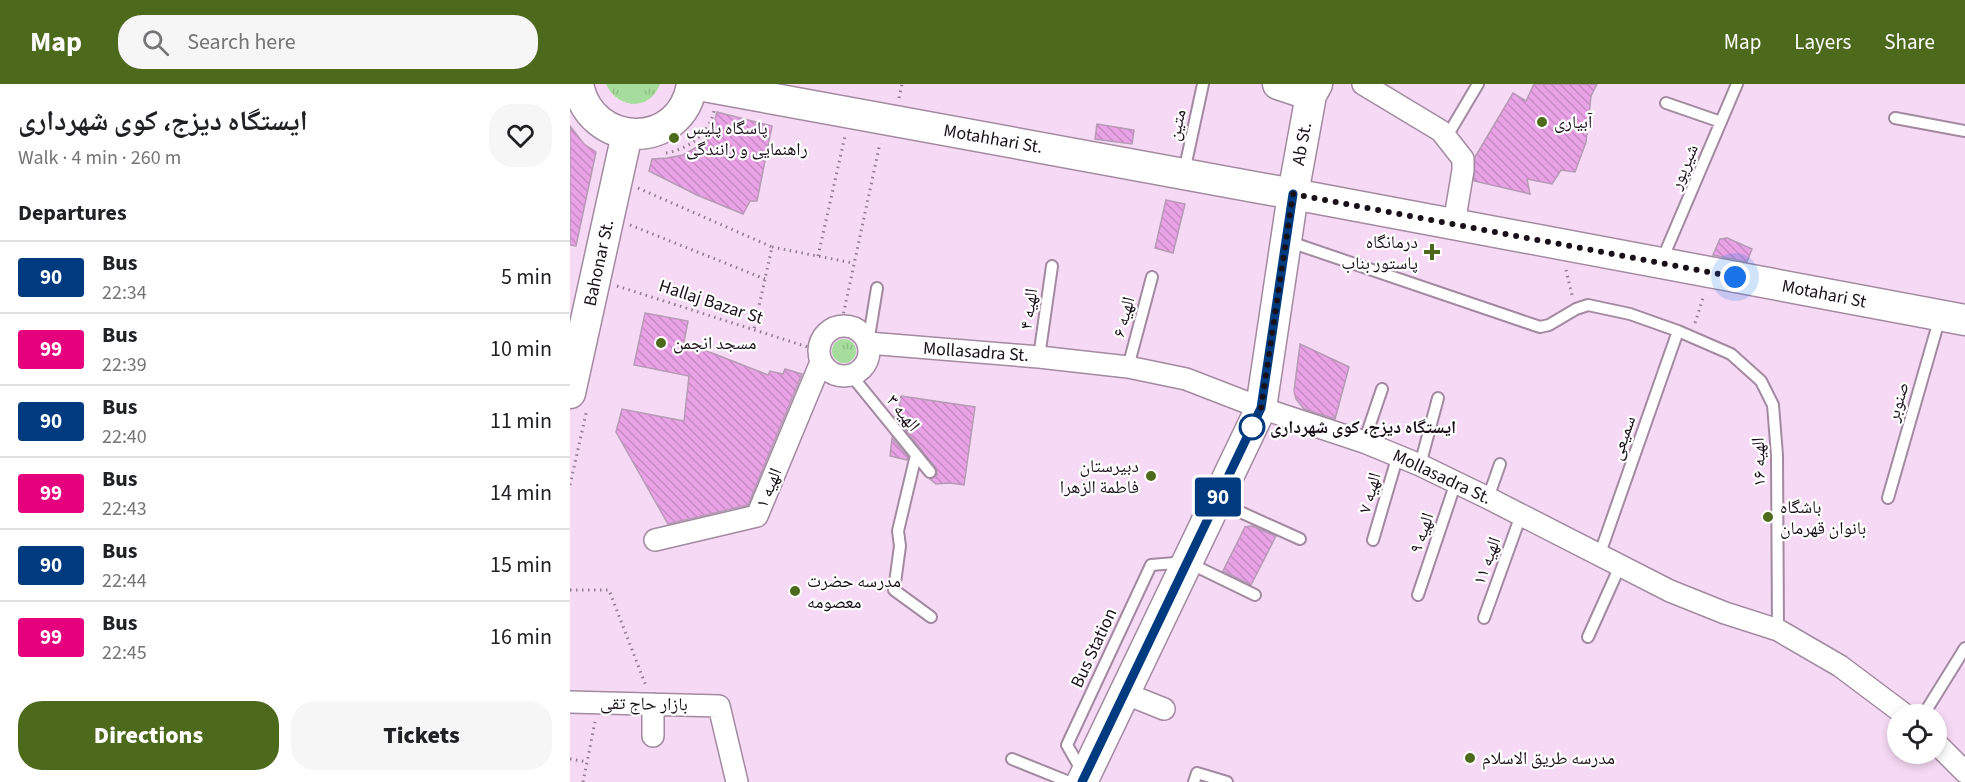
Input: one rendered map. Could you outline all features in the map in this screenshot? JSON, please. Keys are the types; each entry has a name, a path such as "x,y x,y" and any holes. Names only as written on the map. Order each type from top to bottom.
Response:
{"main road":[{"path":"578,84 582,100 595,118 606,127 627,134 647,133 659,129 670,122 683,108 689,96 706,89"},
{"path":"1278,84 1314,89"},
{"name":"Motahhari St.","path":"706,89 1293,194"},
{"name":"Ab St.","path":"1078,780 1124,693 1261,408 1296,245 1293,194 1314,89"},
{"name":"Bahonar St.","path":"579,398 595,279 627,134"},
{"name":"Motahari St","path":"1293,194 1958,316"}],"street":[{"path":"1363,84 1441,130 1463,159 1454,224"},
{"path":"850,326 858,329 868,343 868,359 864,366 851,375 837,375 831,372 820,356 823,336 834,327 850,326"},
{"name":"Mollasadra St.","path":"868,343 1128,367 1186,379 1261,408 1398,455 1671,591 1725,613 1778,630 1840,666 1891,704"},
{"name":"الهیه ۱","path":"655,540 757,516 820,356"},
{"path":"1124,693 1164,709"},
{"name":"بازار حاج تقی","path":"570,702 719,706 737,782"},
{"path":"653,704 654,736"},
{"path":"1947,754 1965,771"}],"lane":[{"name":"متین","path":"1183,174 1203,84"},
{"path":"1446,138 1478,84"},
{"name":"شیرپور","path":"1661,263 1737,84"},
{"path":"1666,103 1721,122"},
{"path":"1895,118 1965,131"},
{"path":"1296,245 1540,327 1549,326 1576,309"},
{"name":"الهیه ۴","path":"1039,357 1052,266"},
{"name":"الهیه ۶","path":"1128,367 1152,277"},
{"path":"868,343 877,288"},
{"name":"الهیه ۱۶","path":"1576,309 1588,305 1630,314 1691,336 1731,354 1761,381 1773,405 1777,455 1778,630"},
{"name":"صنوبر","path":"1888,498 1958,316"},
{"name":"سمیعی","path":"1599,556 1678,331"},
{"name":"الهیه ۳","path":"851,375 930,472"},
{"path":"1364,442 1382,389"},
{"path":"1420,465 1438,399"},
{"path":"916,455 898,531 900,546 894,590 931,617"},
{"name":"الهیه ۷","path":"1373,540 1398,455"},
{"path":"1488,498 1500,464"},
{"name":"الهیه ۹","path":"1418,595 1456,482"},
{"path":"1216,501 1300,539"},
{"name":"الهیه ۱۱","path":"1484,618 1521,515"},
{"path":"1187,562 1255,596"},
{"name":"Bus Station","path":"1078,780 1066,745 1151,565 1187,562"},
{"path":"1588,637 1620,566"},
{"path":"1930,704 1965,648"},
{"path":"1012,759 1078,780"},
{"path":"1194,782 1197,773 1227,782"}],"path":[{"path":"898,105 902,84"},
{"path":"664,154 684,148 705,131 712,118 706,89"},
{"path":"818,256 847,129"},
{"path":"841,326 882,135"},
{"path":"634,196 637,187 772,247 854,263"},
{"path":"626,234 628,224 765,279"},
{"path":"1559,244 1576,309"},
{"path":"754,330 772,247"},
{"path":"1691,336 1712,272"},
{"name":"Hallaj Bazar St","path":"595,279 754,330 820,356"},
{"path":"570,485 579,398"},
{"path":"570,590 609,590 653,704"},
{"path":"583,782 599,703"},
{"path":"570,759 587,762"}],"green space":[{"path":"606,84 660,84 649,99 633,104 618,98"},
{"path":"844,339 849,340 855,346 855,356 849,362 844,363 839,362 833,356 832,351 833,346 839,340"}],"building":[{"name":"آبیاری","path":"1534,84 1597,84 1591,96 1586,142 1575,172 1561,170 1552,184 1527,179 1530,194 1474,181 1475,157 1513,93 1526,101"},
{"path":"717,112 772,126 757,201 750,201 743,214 697,195 649,171 652,159 683,155 704,143 712,131"},
{"path":"1097,124 1134,130 1132,144 1095,139"},
{"path":"570,126 584,144 596,152 576,246 570,245"},
{"path":"1166,200 1185,204 1173,253 1155,248"},
{"path":"1727,238 1752,249 1747,262 1713,255 1720,239"},
{"path":"645,313 688,321 684,342 768,375 770,371 783,374 785,369 802,374 748,505 668,524 616,432 622,409 684,421 689,376 634,365"},
{"path":"1300,344 1349,367 1335,419 1304,409 1296,399 1294,391"},
{"path":"901,396 975,407 964,485 936,484 930,479 937,475 936,468 895,417 898,416"},
{"path":"892,438 908,457 907,460 890,456"},
{"path":"1252,526 1276,536 1251,585 1223,571 1245,527"}],"bus line":[{"name":"90","path":"1082,782 1261,408 1293,194"}],"place":[{"name":"آبیاری","path":"1542,122"},
{"name":"پاسگاه پلیس راهنمایی و رانندگی","path":"674,138"},
{"name":"درمانگاه پاستور بناب","path":"1432,252"},
{"name":"مسجد انجمن","path":"661,343"},
{"name":"ایستگاه دیزج، کوی شهرداری","path":"1252,427"},
{"name":"دبیرستان فاطمة الزهرا","path":"1151,476"},
{"name":"باشگاه بانوان قهرمان","path":"1768,517"},
{"name":"مدرسه حضرت معصومه","path":"795,591"},
{"name":"مدرسه طریق الاسلام","path":"1470,758"}],"route":[{"path":"1252,427 1261,408 1293,194 1735,277"}]}
